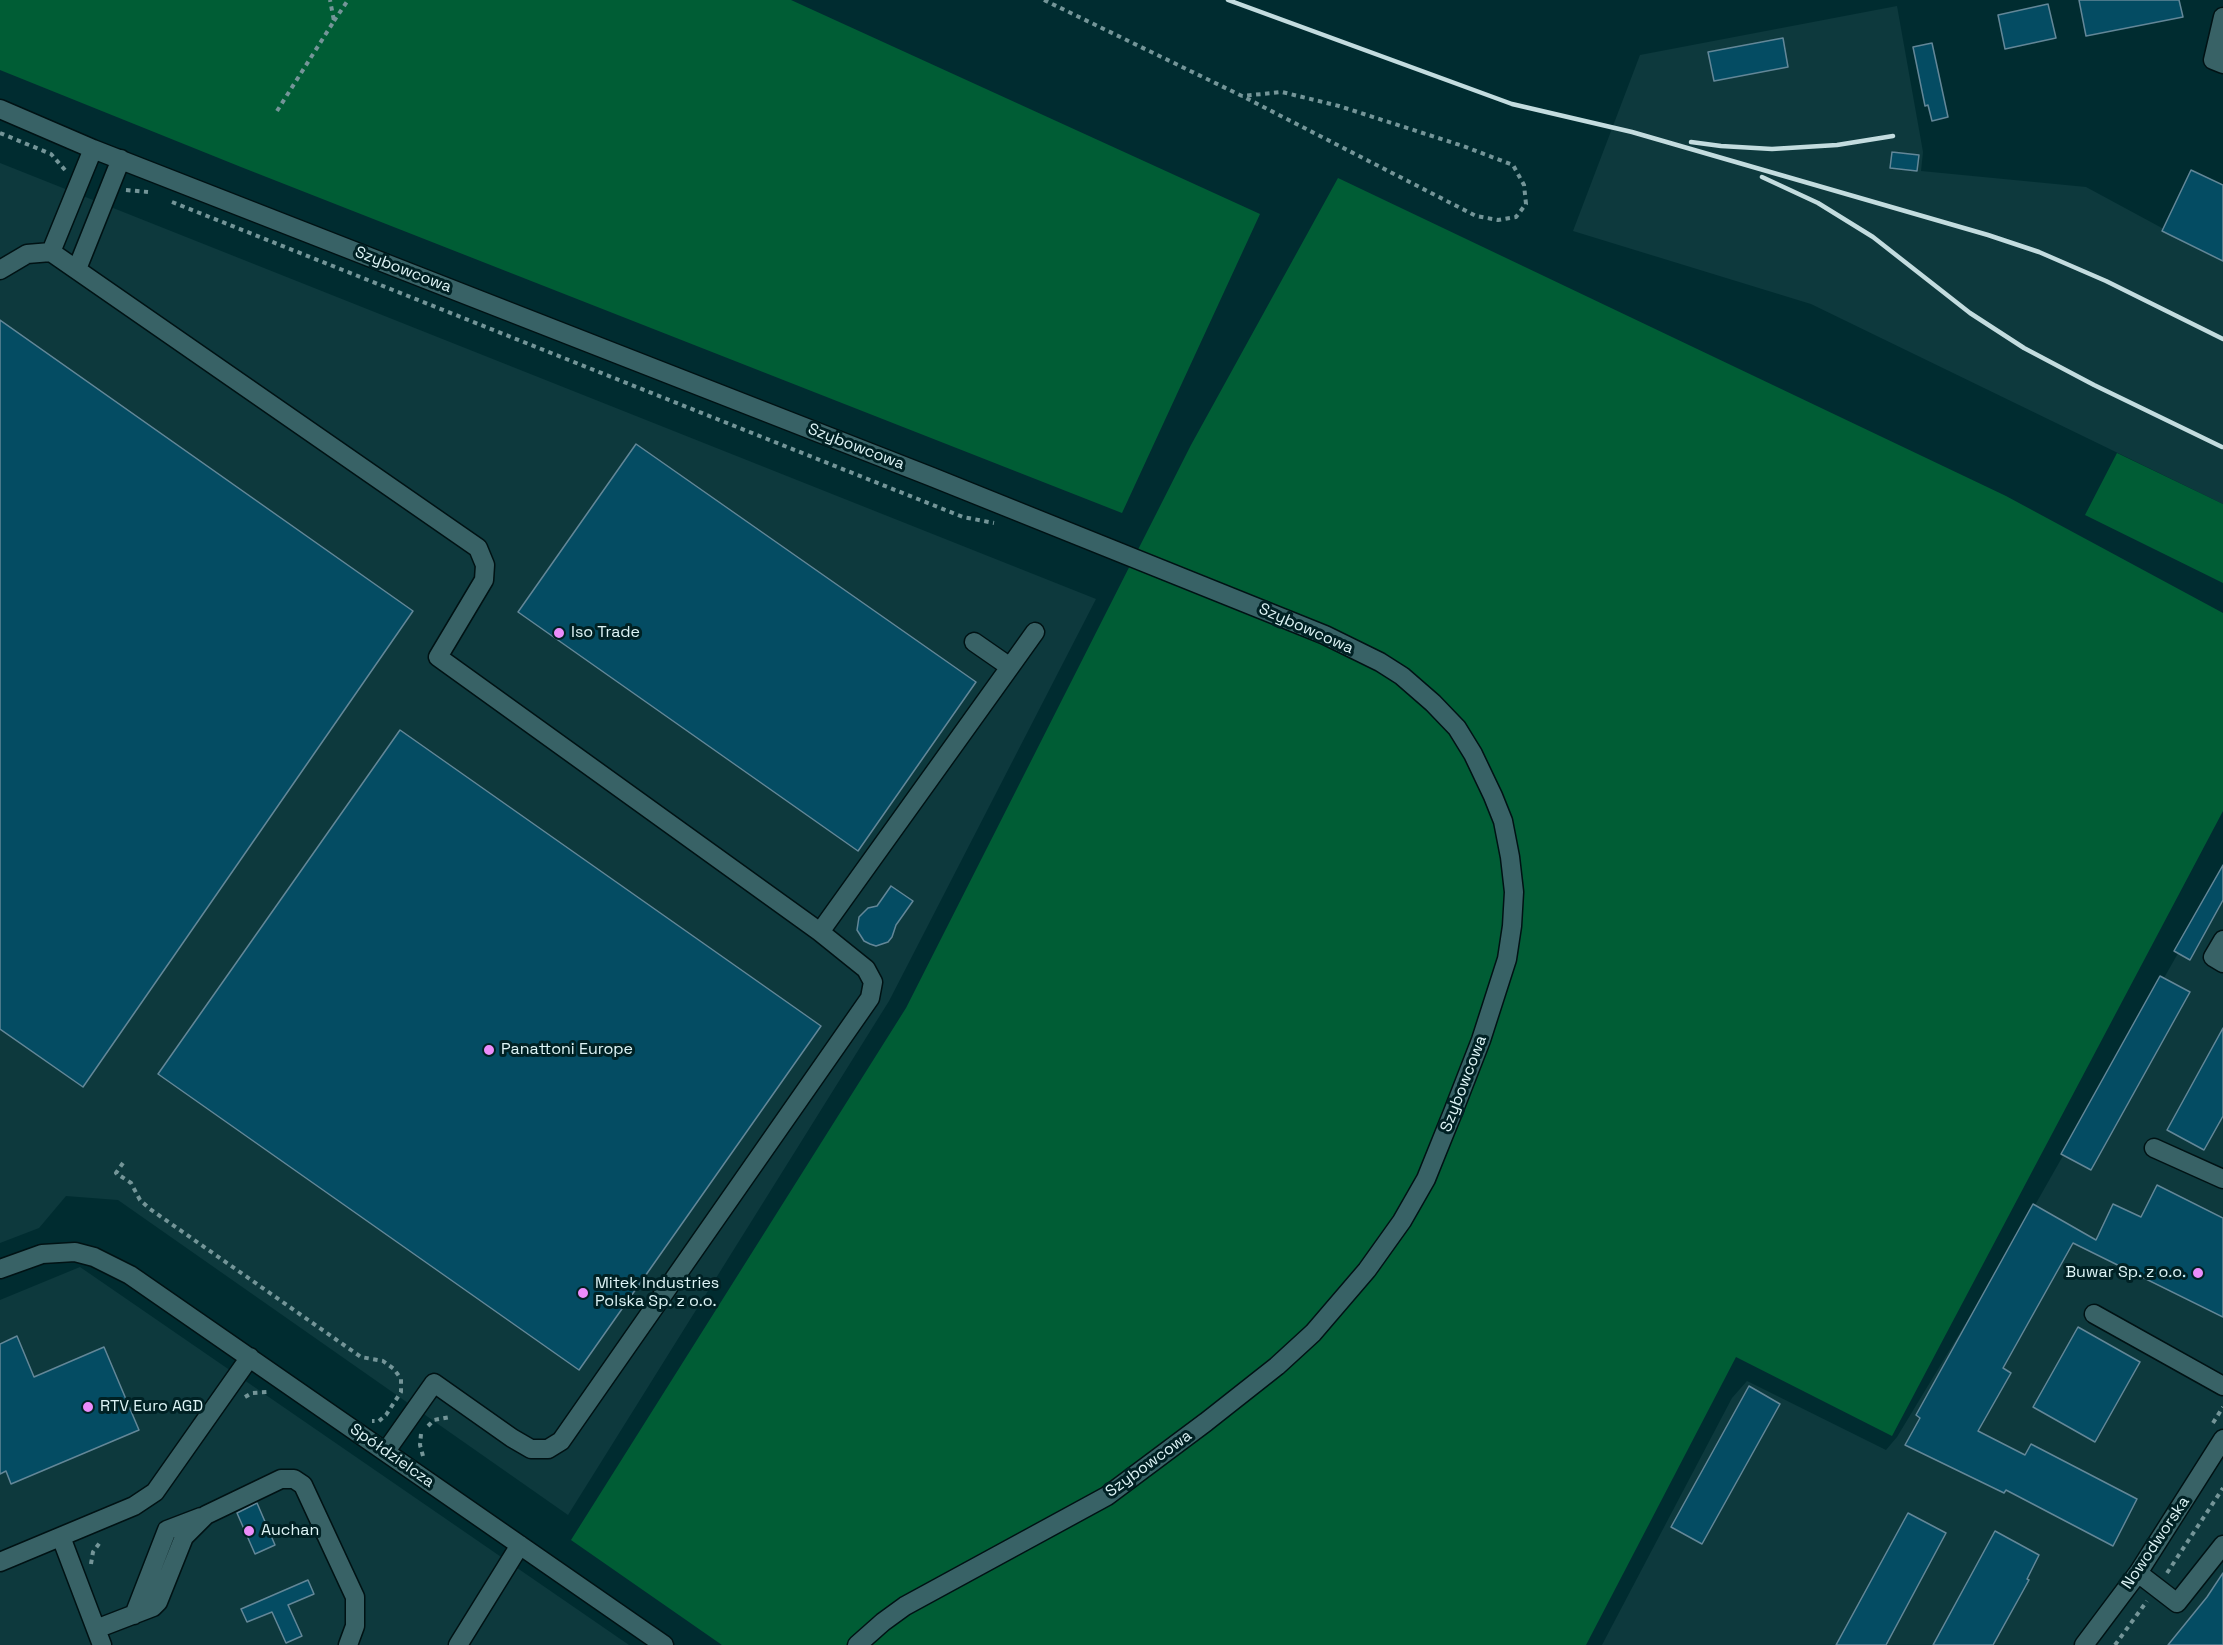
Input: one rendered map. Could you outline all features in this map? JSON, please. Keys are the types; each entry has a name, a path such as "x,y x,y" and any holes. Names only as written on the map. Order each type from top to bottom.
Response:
{"street":[{"path":"2223,17 2213,60 2223,64"},
{"name":"Szybowcowa","path":"0,109 93,149 932,477 1325,635 1380,662 1402,676 1456,728 1473,754 1500,813 1510,857 1514,892 1507,959 1477,1050 1426,1179 1402,1221 1367,1270 1332,1313 1277,1366 1238,1397 1107,1496 905,1606 857,1645"},
{"path":"51,252 93,149"},
{"path":"77,269 121,159"},
{"path":"0,270 27,254 51,252 478,548 485,565 484,580 438,657 820,932 866,969 873,982 870,998 561,1441 548,1449 531,1449 434,1383 386,1451"},
{"path":"820,932 1035,632"},
{"path":"974,642 1010,667"},
{"path":"2223,940 2213,957 2223,963"},
{"path":"2154,1148 2223,1179"},
{"name":"Spółdzielcza","path":"0,1269 34,1256 61,1252 89,1255 118,1268 147,1285 663,1645"},
{"path":"2094,1314 2223,1386"},
{"path":"0,1562 134,1506 155,1492 250,1357"},
{"name":"Nowodworska","path":"2084,1645 2138,1573 2221,1446"},
{"path":"61,1537 99,1637 158,1602 184,1537 206,1515 281,1479 294,1479 303,1485 355,1597 355,1626 348,1645"},
{"path":"458,1645 520,1545"},
{"path":"2138,1573 2177,1603 2223,1545"}],"path":[{"path":"330,0 334,21"},
{"path":"277,111 348,0"},
{"path":"1044,0 1242,96 1476,216 1498,220 1516,218 1526,204 1524,185 1513,165 1463,146 1339,106 1282,92 1242,96"},
{"path":"0,133 51,153 67,173 81,179"},
{"path":"108,190 118,194 128,190 137,190 157,196"},
{"path":"168,200 963,517 1002,524"},
{"path":"123,1163 116,1173 131,1183 140,1200 150,1209 361,1357 382,1361 394,1368 401,1379 399,1397 379,1421 362,1418"},
{"path":"430,1464 423,1455 420,1445 422,1432 434,1420 454,1416"},
{"path":"2115,1645 2223,1488"}],"shaded area":[{"path":"1897,6 1923,152 1921,171 2086,187 2223,261 2223,504 1811,304 1573,231 1640,55"},
{"path":"0,163 1096,599 889,1001 568,1515 118,1200 66,1196 39,1228 0,1243"},
{"path":"2223,874 2223,1645 1602,1645 1732,1398 1747,1381 1886,1450 1897,1437 2001,1265"},
{"path":"80,1267 629,1645 0,1645 0,1300"}],"green space":[{"path":"0,0 791,0 1260,214 1122,513 0,70"},
{"path":"1338,178 2006,496 2223,613 2223,811 1892,1436 1736,1357 1586,1645 722,1645 571,1540 906,1008 1191,445"},
{"path":"2117,453 2223,504 2223,583 2085,515"}],"building":[{"path":"2079,0 2179,0 2183,17 2086,36"},
{"path":"2048,4 2056,38 2005,49 1998,15"},
{"path":"1783,38 1788,67 1714,81 1708,52"},
{"path":"1932,43 1948,117 1932,121 1928,105 1925,106 1913,47"},
{"path":"1892,152 1919,155 1917,171 1890,168"},
{"path":"2191,170 2223,185 2223,261 2162,231"},
{"path":"0,320 413,611 83,1087 0,1029"},
{"path":"636,444 976,682 858,851 518,612"},
{"name":"Panattoni Europe","path":"400,730 821,1026 579,1370 158,1074"},
{"path":"2223,865 2223,900 2190,960 2174,951"},
{"path":"891,886 913,901 896,925 888,942 876,946 864,941 857,930 859,917 868,908 877,906"},
{"path":"2160,976 2190,992 2091,1170 2061,1154"},
{"path":"2223,1028 2223,1116 2204,1150 2167,1130"},
{"path":"2157,1185 2223,1218 2223,1317 2073,1243 2003,1368 2011,1373 1978,1431 2025,1455 2031,1444 2137,1499 2113,1546 2006,1490 2004,1493 1905,1445 1920,1418 1916,1415 2033,1204 2096,1240 2113,1204 2141,1217"},
{"path":"2078,1327 2140,1362 2095,1442 2033,1407"},
{"path":"17,1336 34,1377 104,1347 139,1430 11,1484 6,1471 0,1474 0,1344"},
{"path":"1749,1386 1780,1404 1702,1544 1671,1527"},
{"path":"257,1503 275,1545 255,1554 237,1513"},
{"path":"1908,1513 1946,1533 1886,1645 1836,1645"},
{"path":"1995,1531 2039,1555 2027,1579 2029,1580 1993,1645 1933,1645"},
{"path":"2223,1573 2223,1645 2168,1645 2207,1597"},
{"path":"308,1580 314,1594 288,1605 302,1636 286,1643 272,1612 247,1622 241,1609"}],"railway":[{"path":"1228,0 1512,104 1632,132 1988,235 2039,252 2106,281 2223,339"},
{"path":"1691,142 1772,149 1837,145 1893,136"},
{"path":"1762,177 1818,203 1873,237 1970,313 2024,348 2222,447"}],"place":[{"name":"Iso Trade","path":"559,633"},
{"name":"Panattoni Europe","path":"489,1050"},
{"name":"Buwar Sp. z o.o.","path":"2198,1273"},
{"name":"Mitek Industries Polska Sp. z o.o.","path":"583,1293"},
{"name":"RTV Euro AGD","path":"88,1407"},
{"name":"Auchan","path":"249,1531"}]}
